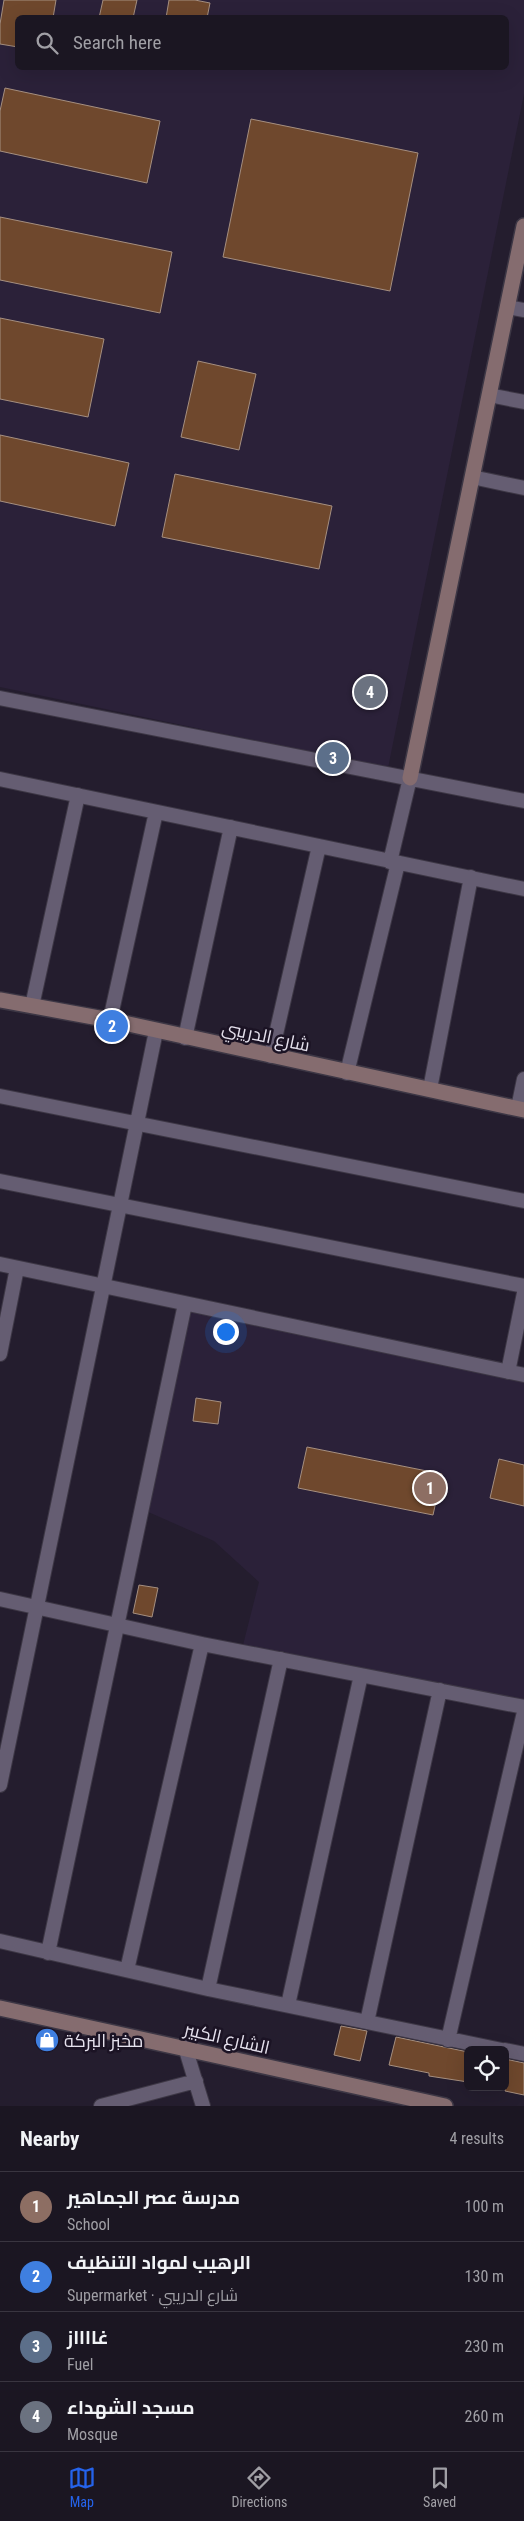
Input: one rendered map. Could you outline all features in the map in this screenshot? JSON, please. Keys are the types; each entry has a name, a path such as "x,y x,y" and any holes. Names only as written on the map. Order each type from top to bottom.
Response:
{"street":[{"path":"347,1073 394,862 524,227"},
{"path":"507,307 524,310"},
{"path":"489,395 524,402"},
{"path":"472,477 524,488"},
{"path":"0,698 524,801"},
{"path":"0,779 524,889"},
{"path":"32,1006 78,795"},
{"path":"110,1020 156,812"},
{"path":"185,1038 231,827"},
{"path":"271,1056 319,846"},
{"path":"430,1089 471,878"},
{"name":"شارع الدريبي","path":"0,1000 110,1020 185,1038 521,1109"},
{"path":"0,1785 156,1031"},
{"path":"521,1109 524,1079"},
{"path":"0,1096 136,1125 524,1201"},
{"path":"0,1181 524,1286"},
{"path":"0,1264 524,1375"},
{"path":"0,1354 17,1268"},
{"path":"508,1372 524,1293"},
{"path":"48,1953 185,1304"},
{"path":"0,1599 202,1644 524,1707"},
{"path":"127,1970 202,1644"},
{"path":"208,1989 281,1659"},
{"path":"288,2005 361,1675"},
{"path":"367,2022 440,1690"},
{"path":"448,2040 524,1712"},
{"path":"0,1941 208,1989 480,2046"},
{"name":"الشارع الكبير","path":"0,2008 185,2047 445,2106"},
{"path":"185,2047 203,2106"},
{"path":"509,2051 524,2054"},
{"path":"101,2106 196,2081"}],"shaded area":[{"path":"0,0 524,0 524,94 388,768 0,687"},
{"path":"187,1305 524,1376 524,1708 242,1649 259,1582 214,1541 146,1511"}],"building":[{"path":"4,0 56,0 54,15 15,15 15,46 0,44 0,24"},
{"path":"103,0 137,0 134,15 100,15"},
{"path":"169,0 195,0 210,3 208,15 166,15"},
{"path":"5,88 160,121 147,183 0,151 0,111"},
{"path":"251,119 418,153 390,291 223,257"},
{"path":"0,217 172,252 160,313 0,280"},
{"path":"0,318 104,339 88,417 0,399"},
{"path":"198,361 256,374 239,450 181,437"},
{"path":"0,435 129,463 115,526 0,501"},
{"path":"175,474 332,506 319,569 162,537"},
{"path":"196,1398 221,1402 218,1424 193,1421"},
{"path":"307,1447 442,1474 433,1515 298,1488"},
{"path":"499,1459 524,1465 524,1506 490,1498"},
{"path":"139,1585 158,1588 152,1617 133,1613"},
{"path":"341,2026 367,2031 360,2061 334,2055"},
{"path":"396,2037 464,2051 464,2081 429,2076 429,2073 389,2065"},
{"path":"509,2060 524,2063 524,2095 505,2091 509,2091"}],"place":[{"name":"مسجد الشهداء","path":"370,692"},
{"name":"غااااز","path":"333,758"},
{"name":"الرهيب لمواد التنظيف","path":"112,1026"},
{"name":"مدرسة عصر الجماهير","path":"430,1488"},
{"name":"مخبز البركة","path":"47,2040"}]}
